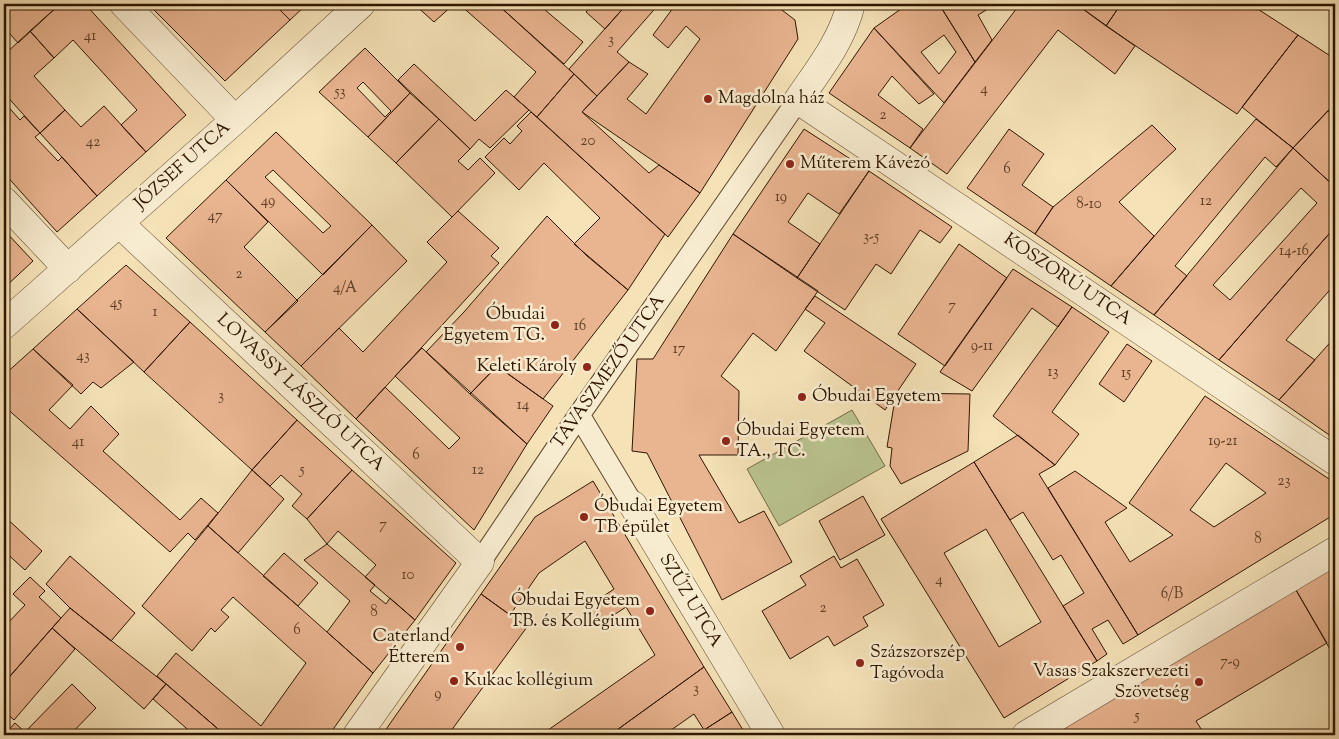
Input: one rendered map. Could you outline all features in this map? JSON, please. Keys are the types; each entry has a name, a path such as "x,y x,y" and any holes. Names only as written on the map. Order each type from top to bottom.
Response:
{"street":[{"path":"124,4 235,120"},
{"name":"JÓZSEF UTCA","path":"4,325 235,120 361,4"},
{"name":"TAVASZMEZŐ UTCA","path":"357,735 480,562 579,415 835,47 846,24 851,4"},
{"name":"KOSZORÚ UTCA","path":"798,100 1335,461"},
{"path":"4,202 68,269"},
{"name":"LOVASSY LÁSZLÓ UTCA","path":"119,223 480,562"},
{"name":"SZŰZ UTCA","path":"579,415 771,735"},
{"path":"1026,735 1335,551"}],"green space":[{"path":"852,410 885,466 779,526 747,469"}],"building":[{"path":"4,4 60,4 18,43 4,27"},
{"path":"60,4 85,4 186,115 146,152 121,125 137,110 73,40 54,58 30,31"},
{"path":"148,4 274,4 290,20 225,81"},
{"path":"274,4 307,4 290,20"},
{"path":"414,4 454,4 434,22"},
{"path":"459,4 497,4 574,74 537,117 514,97 536,72"},
{"path":"497,4 538,4 583,42 564,64"},
{"path":"593,4 627,4 605,29 586,12"},
{"path":"627,4 659,4 617,52 629,62 597,96 569,69"},
{"name":"Magdolna ház","path":"676,4 774,4 795,20 798,39 700,193 582,112 629,62 648,74 627,99 646,114 700,39 686,26 668,48 653,35"},
{"path":"908,4 939,4 975,62 944,103 874,28","holes":["944,35 956,52 939,74 921,52"]},
{"path":"939,4 996,4 978,15 992,40 975,62"},
{"path":"1020,4 1076,4 1135,46 1115,74 1058,30 947,174 910,148"},
{"path":"1076,4 1121,4 1106,26"},
{"path":"1121,4 1250,4 1298,35 1237,114 1106,26"},
{"path":"874,28 934,94 919,104 892,76 878,95 923,129 910,148 829,93"},
{"path":"30,31 54,58 34,76 65,110 40,133 4,93 4,55"},
{"path":"1298,35 1335,59 1335,103 1293,148 1242,107"},
{"path":"365,48 410,93 368,137 319,92","holes":["363,82 391,111 385,117 357,88"]},
{"path":"414,64 475,121 506,90 529,110 490,148 479,139 470,149 398,80"},
{"path":"574,74 597,96 582,112 649,173 659,165 700,193 668,237 537,117"},
{"path":"410,93 439,119 396,163 368,137"},
{"path":"4,102 20,120 24,116 40,133 35,137 58,161 62,157 97,196 57,232 4,173"},
{"path":"104,106 146,152 97,196 40,133 65,110 81,127"},
{"path":"1328,111 1335,118 1335,187 1293,148"},
{"path":"531,112 665,234 628,290 574,244 600,218 544,163 519,190 485,157 504,138 510,144 522,131 517,126"},
{"path":"439,119 470,149 458,161 468,170 480,158 495,173 452,217 396,163"},
{"path":"1256,119 1293,148 1276,167 1265,157 1175,266 1187,276 1154,315 1111,286"},
{"path":"1152,125 1176,149 1119,202 1154,236 1111,286 1035,234 1053,207"},
{"path":"804,129 869,171 839,214 808,193 788,222 820,244 797,278 733,234"},
{"path":"1009,129 1044,154 1022,185 1053,207 1035,234 967,188"},
{"path":"276,132 372,225 323,275 226,180","holes":["273,170 331,226 323,233 265,177"]},
{"path":"1293,148 1335,187 1335,227 1219,360 1154,315","holes":["1301,188 1317,203 1230,300 1213,285"]},
{"path":"869,171 952,227 940,243 920,230 891,274 876,264 845,310 797,278"},
{"path":"226,180 268,222 244,247 298,301 265,332 166,238"},
{"path":"458,211 499,248 491,256 499,263 356,419 301,366 339,328 363,352 447,262 427,242"},
{"path":"547,216 587,256 628,290 543,399 497,366 470,394 426,352 464,312"},
{"path":"372,225 407,261 301,366 265,332"},
{"path":"1335,227 1335,284 1286,340 1315,360 1279,400 1219,360"},
{"path":"4,230 33,261 4,288"},
{"path":"733,234 818,291 776,351 753,333 721,376 739,391 738,455 699,455 739,523 764,511 792,562 722,600 647,453 632,451 637,359 653,359"},
{"path":"959,244 1007,278 945,366 898,334"},
{"path":"126,265 190,322 144,372 77,309"},
{"path":"1013,269 1072,307 1058,327 1032,308 972,391 940,372"},
{"path":"815,296 916,364 885,410 804,351 825,323 805,309"},
{"path":"1072,307 1109,332 1052,412 1079,434 1055,465 993,416"},
{"path":"77,309 134,362 101,388 93,382 81,394 33,349"},
{"path":"190,322 297,420 252,470 144,372"},
{"path":"1335,337 1335,439 1279,400"},
{"path":"1127,344 1152,361 1124,402 1099,384"},
{"path":"422,348 527,444 474,530 356,419 385,387 449,449 460,438 395,376"},
{"path":"33,349 73,385 49,410 70,429 91,406 119,434 103,451 180,520 201,498 218,513 195,540 188,533 170,552 4,406 4,375"},
{"path":"497,366 553,406 527,444 470,394"},
{"path":"896,393 970,394 968,451 901,484 890,466 892,448 887,447"},
{"path":"1205,396 1335,483 1335,514 1138,635 1048,488 1075,471 1127,508 1105,522 1130,562 1173,535 1129,503","holes":["1226,463 1266,493 1214,527 1190,510"]},
{"path":"297,420 352,470 307,519 292,506 302,494 281,475 270,486 252,470"},
{"path":"1018,435 1055,465 1039,474 1138,635 1123,644 1108,620 1092,629 1107,654 1097,661 1063,606 1084,593 1061,555 1053,560 1023,512 1010,520 974,462"},
{"path":"974,462 1097,661 1004,718 881,519","holes":["986,529 1041,622 999,647 944,553"]},
{"path":"252,470 284,499 238,553 208,526"},
{"path":"352,470 456,563 415,620 365,577 376,565 338,531 327,544 307,519"},
{"name":"Óbudai Egyetem TB. és Kollégium","path":"593,481 704,667 610,735 541,735 655,655 626,607 597,626 586,608 614,589 585,541 539,573 510,615 481,594 535,517"},
{"path":"863,496 885,535 840,560 819,521"},
{"path":"4,516 42,551 25,570 4,551"},
{"path":"208,526 373,673 329,735 225,735 157,676 176,653 261,726 306,663 233,597 221,610 229,617 215,632 211,628 192,651 142,606"},
{"path":"327,544 375,585 370,591 386,604 390,598 415,620 373,673 327,632 350,601 304,560"},
{"path":"284,553 318,583 298,606 263,576"},
{"path":"70,556 135,613 111,641 70,608 46,584"},
{"path":"834,556 841,568 857,559 884,605 863,617 868,626 834,646 828,636 790,659 762,611 806,585 800,576"},
{"path":"1335,567 1335,658 1296,590"},
{"path":"30,577 45,591 39,597 61,618 4,683 4,627 25,605 13,594"},
{"name":"Vasas Szakszervezeti Szövetség","path":"1296,590 1327,643 1196,721 1205,735 1066,735 1060,726"},
{"name":"Kukac kollégium","path":"481,594 527,627 448,735 382,735"},
{"path":"70,608 166,684 144,709 52,628"},
{"path":"52,628 75,649 14,720 4,711 4,683"},
{"path":"704,667 732,712 704,730 694,714 664,735 610,735"},
{"path":"72,684 96,708 70,735 22,735"},
{"path":"166,684 225,735 194,735 153,699"},
{"path":"732,712 746,735 696,735 704,730"},
{"path":"15,723 25,732 22,735 4,735"},
{"path":"1060,726 1066,735 1045,735"}],"place":[{"name":"Magdolna ház","path":"708,99"},
{"name":"Műterem Kávézó","path":"790,164"},
{"name":"Óbudai Egyetem TG.","path":"555,325"},
{"name":"Keleti Károly","path":"587,367"},
{"name":"Óbudai Egyetem","path":"802,397"},
{"name":"Óbudai Egyetem TA., TC.","path":"726,441"},
{"name":"Óbudai Egyetem TB épület","path":"584,517"},
{"name":"Óbudai Egyetem TB. és Kollégium","path":"650,611"},
{"name":"Caterland Étterem","path":"460,647"},
{"name":"Százszorszép Tagóvoda","path":"860,663"},
{"name":"Kukac kollégium","path":"454,681"},
{"name":"Vasas Szakszervezeti Szövetség","path":"1199,682"}]}
